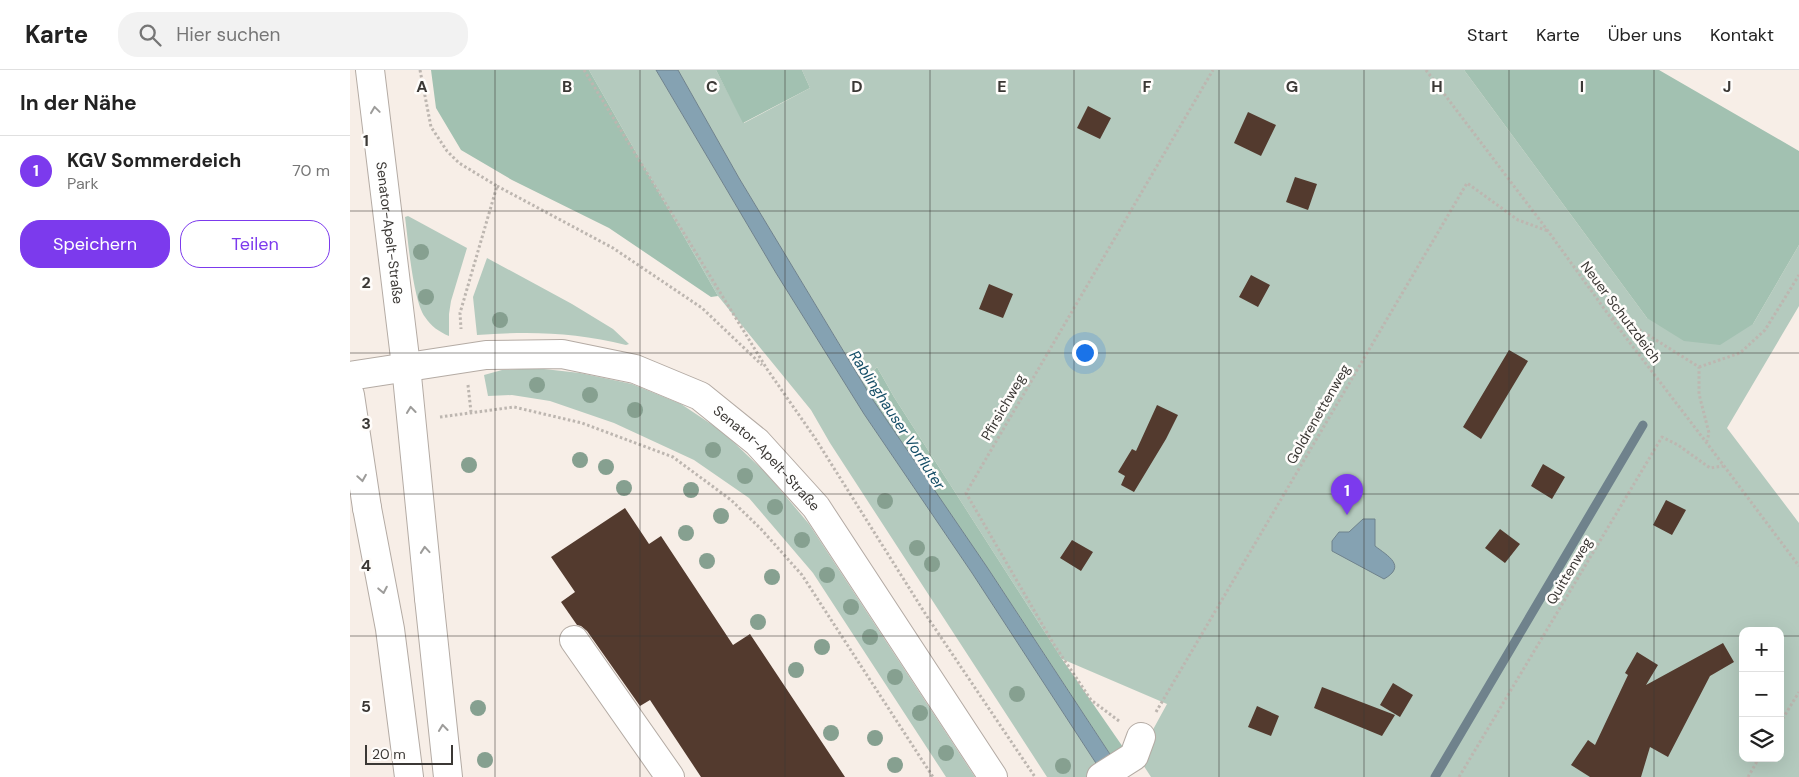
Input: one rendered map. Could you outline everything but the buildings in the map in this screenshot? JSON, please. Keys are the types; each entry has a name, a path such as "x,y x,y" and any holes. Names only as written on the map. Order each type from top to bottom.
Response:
{"main road":[{"name":"Senator-Apelt-Straße","path":"370,70 406,366"},
{"name":"Senator-Apelt-Straße","path":"350,376 486,355 562,354 635,369 700,396 758,442 816,507 993,777"},
{"path":"406,366 448,777"},
{"path":"350,395 367,508 390,629 410,777"},
{"path":"574,640 670,777"},
{"path":"1101,777 1134,756 1141,738"}],"path":[{"path":"420,70 431,127 447,151 459,163 497,186 614,248 702,308 766,369"},
{"path":"584,70 766,369 815,438 928,618 1035,777"},
{"name":"Pfirsichweg","path":"1141,738 1091,700 1053,643 966,493 1213,70"},
{"name":"Neuer Schutzdeich","path":"1426,70 1799,566"},
{"name":"Goldrenettenweg","path":"1141,738 1467,183 1518,220 1548,230"},
{"path":"471,412 460,312 497,186"},
{"path":"1699,367 1740,353 1765,330 1799,275"},
{"path":"1611,318 1624,320 1699,367"},
{"path":"1699,367 1699,394 1708,433 1706,442"},
{"path":"412,421 514,407 582,423 673,457 732,500 802,575 934,777"},
{"name":"Quittenweg","path":"1459,777 1662,437 1678,445 1710,468 1723,466"},
{"path":"1784,717 1799,692"},
{"path":"1748,777 1757,762"}],"green space":[{"path":"431,70 589,70 718,296 711,297 609,228 512,180 461,150 436,108"},
{"path":"589,70 656,70 776,273 864,414 972,573 1105,777 1047,777 830,443 811,410 718,296"},
{"path":"678,70 716,70 744,123 810,88 802,70 1464,70 1647,318 1753,324 1799,245 1799,306 1727,428 1799,523 1799,777 1151,777 1138,757 1167,704 1062,659 894,397 877,367 863,383 739,178"},
{"path":"716,70 802,70 810,88 743,123"},
{"path":"1464,70 1659,70 1799,151 1799,245 1753,324 1720,345 1684,341 1647,318"},
{"path":"408,216 467,248 451,301 449,336 439,331 425,317 417,298 409,254 405,217"},
{"path":"487,258 572,304 613,329 629,344 570,335 515,333 477,335 473,297"},
{"path":"877,367 894,397 1062,659 1125,750 1112,757 987,567 873,400 863,383"},
{"path":"535,368 580,373 632,384 681,404 723,432 767,474 809,524 975,777 946,777 813,573 749,498 694,460 614,423 550,401 512,395 488,396 484,375 502,370"}],"water":[{"path":"656,70 678,70 739,178 873,400 987,567 1125,777 1105,777 972,573 864,414 776,273"},
{"path":"1363,519 1375,519 1375,546 1390,557 1395,565 1391,574 1384,579 1332,551 1332,541 1339,532 1349,532"}],"waterway":[{"path":"1435,777 1643,425"}],"place":[{"name":"KGV Sommerdeich","path":"1347,515"}],"water label":[{"name":"Rablinghauser Vorfluter","path":"897,420"}]}
